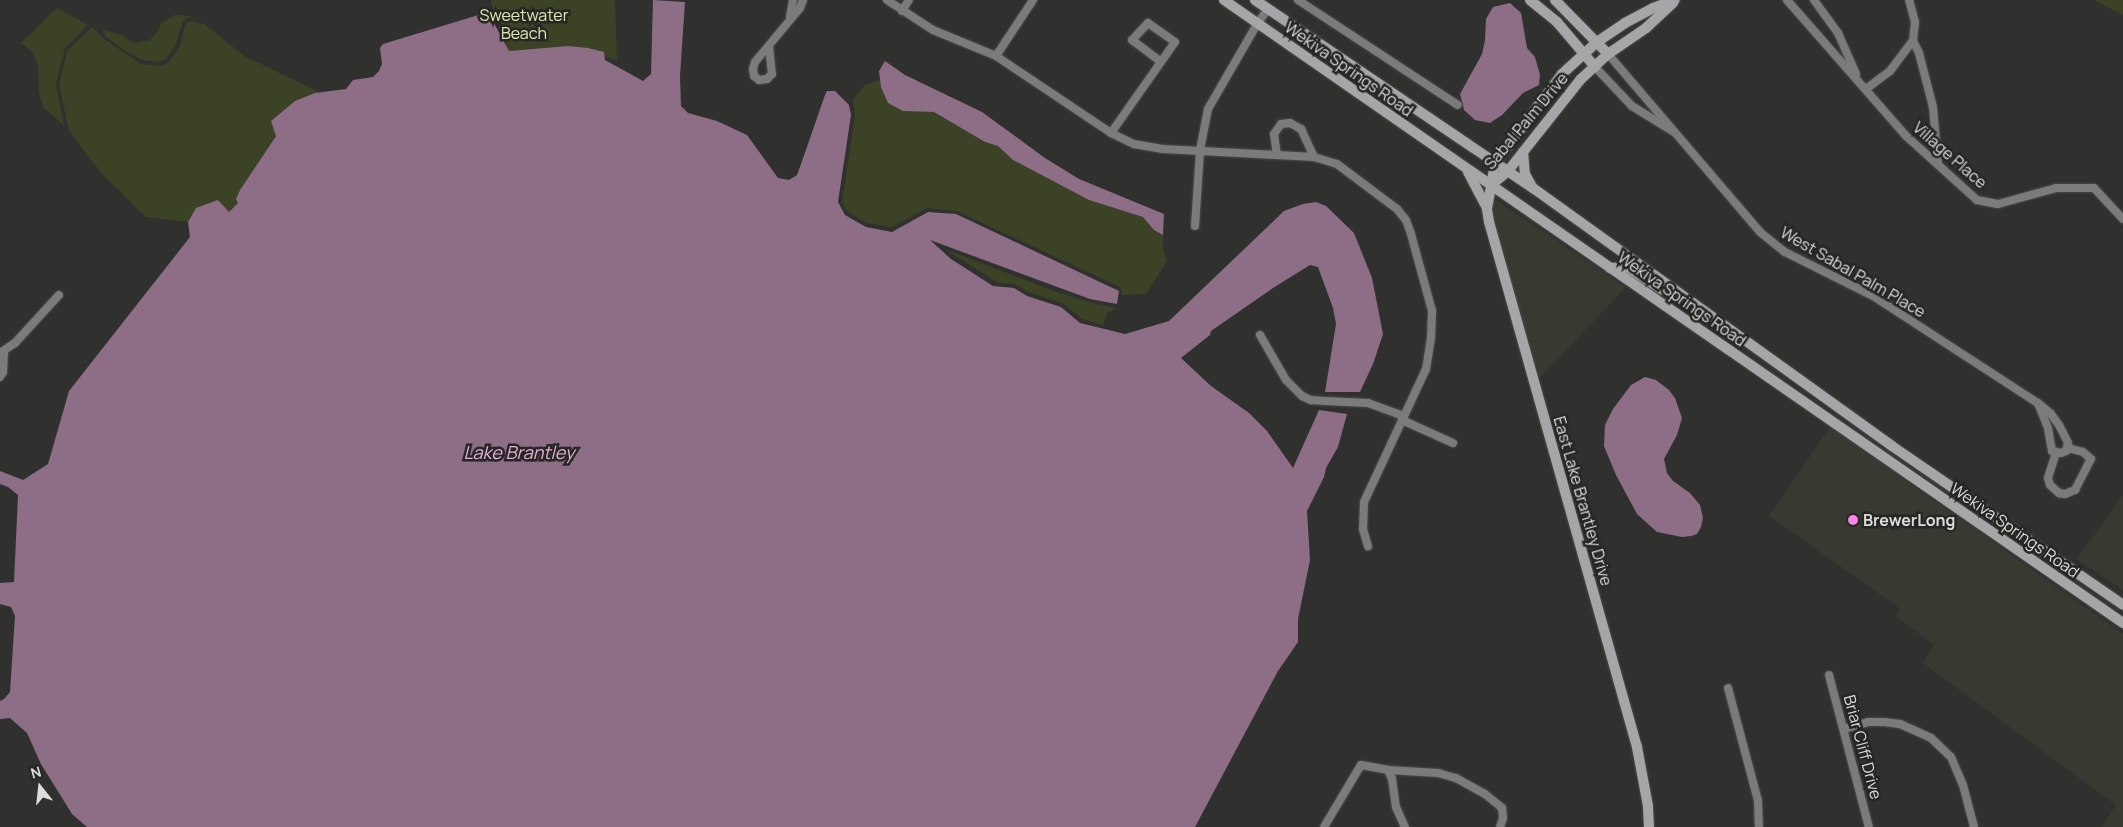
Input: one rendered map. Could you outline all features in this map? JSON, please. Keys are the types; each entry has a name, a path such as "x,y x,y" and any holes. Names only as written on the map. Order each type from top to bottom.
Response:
{"main road":[{"name":"Wekiva Springs Road","path":"1224,0 2123,623"},
{"name":"Wekiva Springs Road","path":"1255,0 1533,188 1892,446 2123,605"},
{"path":"1530,0 1557,22 1595,67"},
{"name":"Sabal Palm Drive","path":"1491,185 1495,163 1562,74 1597,42 1632,19 1653,8 1676,0"},
{"name":"Sabal Palm Drive","path":"1491,185 1508,171 1564,98 1608,54 1646,28 1676,0"},
{"path":"1559,1 1608,54"},
{"path":"1523,152 1525,174 1533,188"},
{"path":"1463,166 1473,178 1488,209"},
{"name":"East Lake Brantley Drive","path":"1491,185 1488,209 1489,222 1637,747 1647,798 1649,827"},
{"path":"1610,268 1627,267 1661,289 1691,302"}],"street":[{"path":"789,19 793,0"},
{"path":"769,46 789,19 800,8 803,0"},
{"path":"887,0 933,30 996,56 1111,133 1134,144 1163,149 1314,157 1337,164 1383,196 1398,209 1406,220 1411,234 1432,311 1431,338 1426,369 1364,502 1362,518 1368,546"},
{"path":"902,11 909,0"},
{"path":"996,56 1033,0"},
{"path":"1298,0 1458,105"},
{"name":"Village Place","path":"1814,0 1838,33 1857,78"},
{"path":"1866,88 1890,71 1913,42 1915,22 1910,0"},
{"name":"Village Place","path":"1791,2 1905,135 1977,200 1998,204 2056,188 2094,188 2123,219"},
{"path":"1195,226 1200,150 1208,109 1257,24 1268,9"},
{"path":"1111,133 1161,62 1175,42 1148,23 1132,40 1161,62"},
{"path":"1913,42 1920,53 1933,107 1938,164"},
{"name":"West Sabal Palm Place","path":"1608,54 1680,136 1760,232 1785,252 1873,296 2038,403 2051,414 2065,436 2068,448"},
{"name":"West Sabal Palm Place","path":"1595,67 1632,106 1680,136"},
{"path":"1277,155 1274,134 1281,124 1290,123 1301,129 1314,157"},
{"path":"0,377 3,372 2,352 58,295"},
{"path":"1260,335 1286,380 1302,396 1325,401 1368,403 1453,443"},
{"path":"2038,403 2044,416 2052,451 2061,453 2068,448 2083,452 2091,459 2075,490 2065,494 2059,493 2050,485 2048,478 2056,453"},
{"path":"2049,440 2055,434 2065,436"},
{"name":"Briar Cliff Drive","path":"1829,675 1869,827"},
{"path":"1728,688 1758,801 1759,827"},
{"path":"1844,729 1868,722 1884,722 1900,724 1931,738 1951,757 1963,785 1974,827"},
{"path":"1324,827 1361,765 1388,770 1438,773 1456,778 1485,794 1502,808 1503,818 1500,827"},
{"path":"1388,770 1392,779 1396,807 1406,827"}],"shaded area":[{"path":"1493,198 1626,287 1538,380 1493,221"},
{"path":"1830,427 2123,634 2123,827 2102,827 2116,805 1923,663 1934,645 1896,616 1899,611 1898,607 1769,516"},
{"path":"2123,495 2123,590 2077,559"}],"green space":[{"name":"Sweetwater Beach","path":"491,0 615,0 617,61 604,56 604,52 568,46 509,51 494,16"},
{"path":"2094,0 2123,0 2123,15"},
{"path":"57,8 88,25 65,48 56,84 64,125 44,108 39,93 38,65 32,52 21,43"},
{"path":"175,15 189,16 191,18 187,18 182,23 176,44 166,59 159,62 142,60 124,50 106,37 102,30 122,35 134,43 150,40 158,31 161,23"},
{"path":"189,21 204,24 246,57 321,93 295,101 271,121 276,135 240,190 237,199 238,203 233,210 229,212 226,210 196,208 188,222 146,217 103,175 69,131 59,85 67,51 92,27 104,39 141,64 160,66 168,63 180,46 185,25"},
{"path":"880,80 888,103 903,111 934,112 985,142 998,146 1013,160 1089,200 1143,217 1154,230 1163,235 1163,250 1167,261 1146,294 1122,295 1122,291 1118,286 957,211 927,208 892,227 867,223 848,212 842,202 855,116 853,99 865,85"},
{"path":"945,249 1054,291 1089,302 1117,308 1107,313 1103,325 1082,319 1062,303 1028,292 1015,284 998,283"}],"water":[{"name":"Lake Brantley","path":"653,0 685,2 680,76 681,106 688,113 717,121 747,135 778,178 789,180 797,175 827,91 835,91 849,105 851,115 838,202 845,215 866,227 892,232 928,212 956,214 1119,291 1117,304 1090,299 930,240 951,259 993,286 1014,288 1027,296 1061,307 1080,323 1125,334 1169,321 1284,211 1303,204 1316,202 1326,206 1354,233 1372,278 1383,334 1373,364 1360,392 1325,392 1336,324 1333,308 1318,267 1310,265 1211,331 1210,335 1181,358 1211,386 1249,413 1267,431 1293,468 1319,410 1347,414 1338,447 1326,468 1324,477 1307,511 1310,560 1298,619 1298,642 1278,671 1195,827 87,827 72,814 41,764 27,733 10,718 0,719 0,701 10,692 15,616 11,607 0,604 0,583 14,582 18,495 8,487 0,484 0,471 23,480 48,464 69,391 190,237 188,222 196,208 218,200 229,212 238,203 236,199 240,190 276,136 271,121 295,101 315,93 346,89 353,80 373,77 379,71 382,64 380,48 383,44 485,13 489,14 509,51 568,46 588,48 604,52 605,60 643,81 651,74"},
{"path":"1510,3 1521,13 1527,48 1535,57 1540,75 1539,85 1523,93 1502,115 1490,123 1475,120 1464,110 1460,94 1482,54 1486,19 1493,7"},
{"path":"885,61 905,75 982,112 1045,158 1079,179 1164,214 1163,235 1154,230 1143,217 1089,200 1013,160 998,146 985,142 934,112 903,111 888,103 881,87 879,71"},
{"path":"1645,377 1656,380 1669,390 1675,398 1682,418 1677,435 1664,459 1667,473 1673,481 1690,493 1700,505 1703,518 1701,527 1697,534 1691,536 1682,537 1657,532 1637,514 1616,475 1604,446 1605,425 1613,409 1631,385"}],"place":[{"name":"BrewerLong","path":"1853,520"}]}
